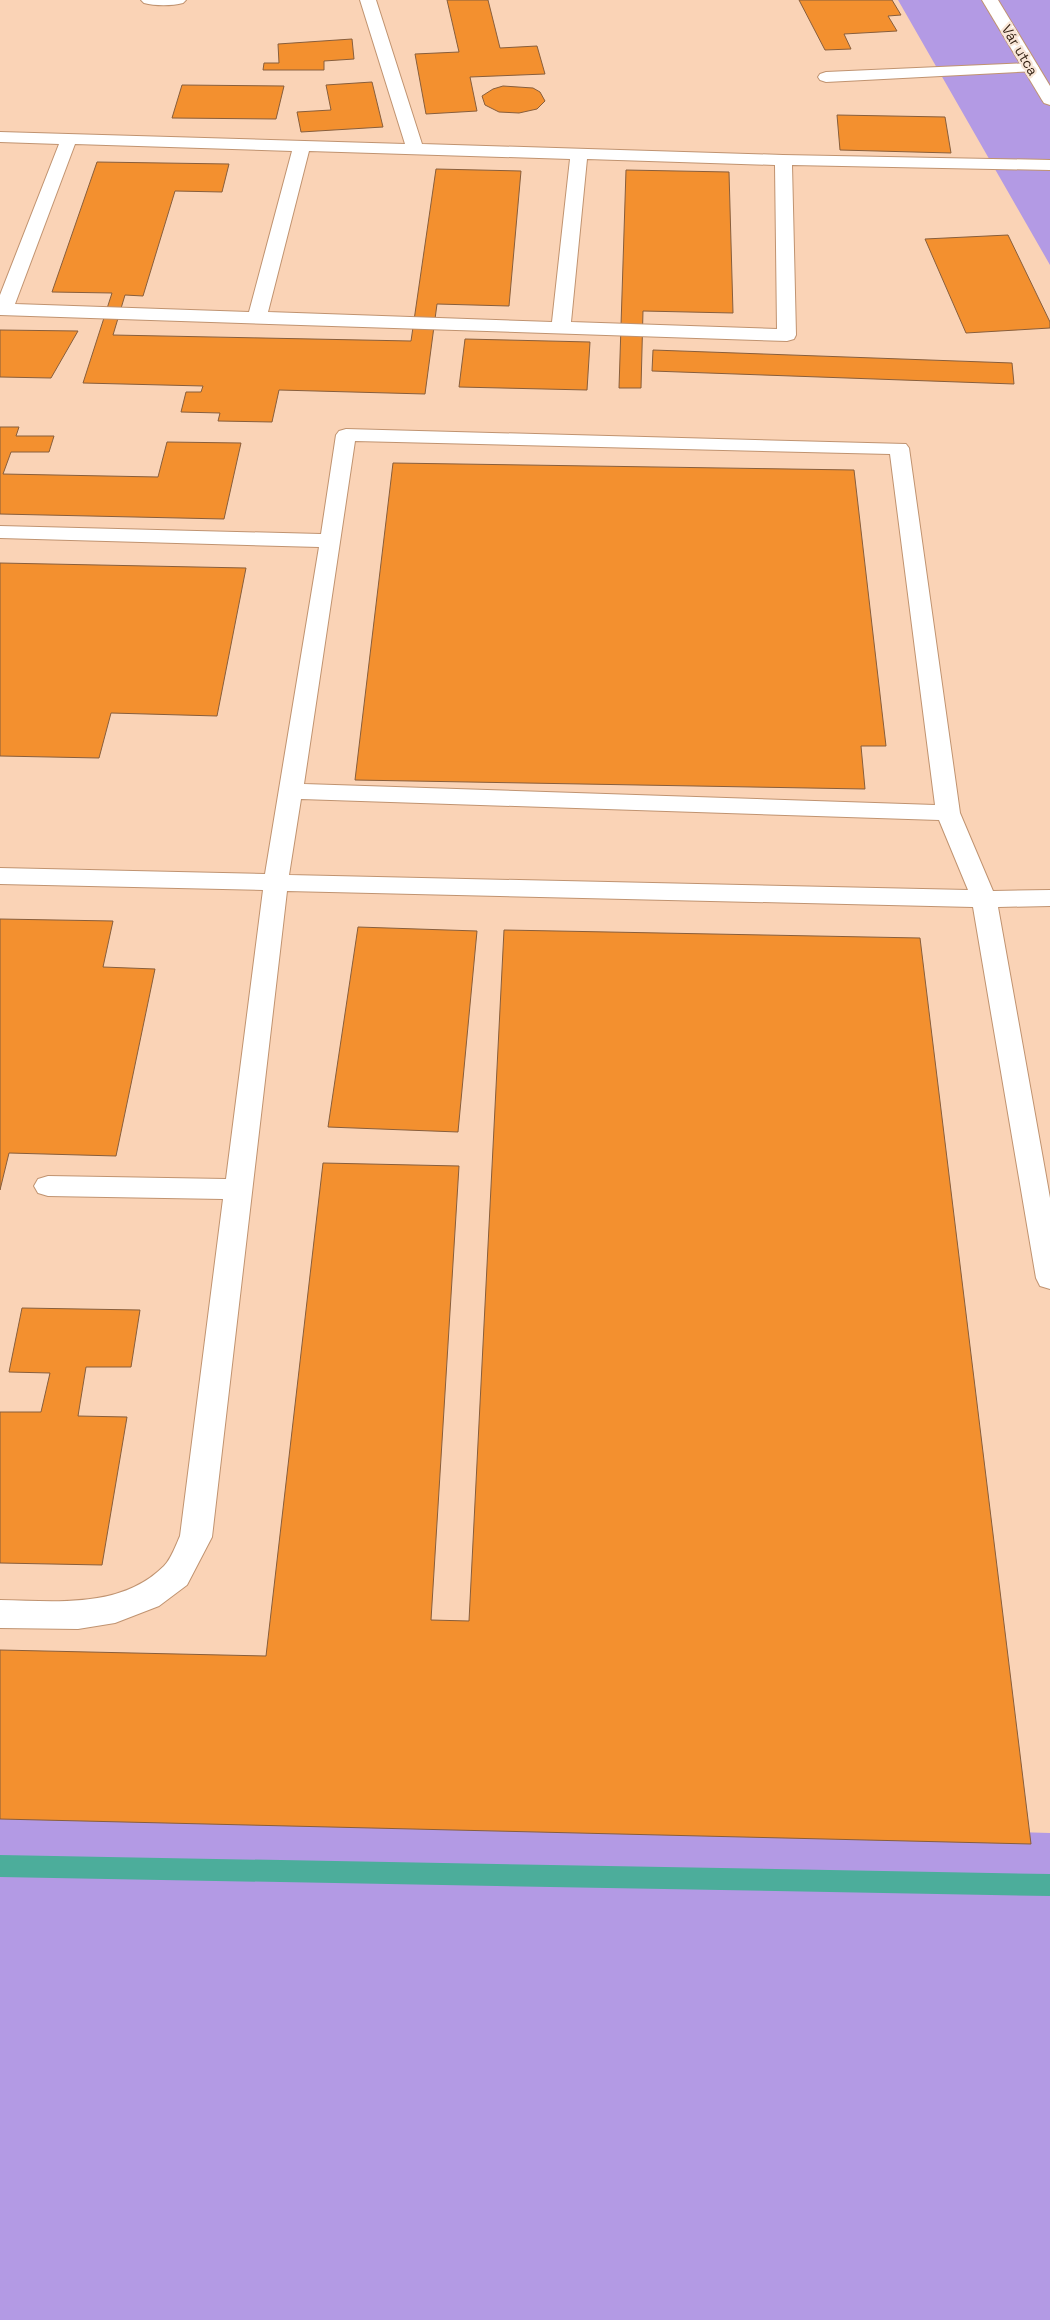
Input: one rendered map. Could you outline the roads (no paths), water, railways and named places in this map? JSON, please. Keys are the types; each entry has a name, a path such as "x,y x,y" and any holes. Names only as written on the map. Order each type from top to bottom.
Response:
{"main road":[{"path":"149,0 178,0"},
{"path":"368,0 415,149"},
{"name":"Vár utca","path":"990,0 1050,100"},
{"path":"826,77 1031,68"},
{"path":"0,137 783,160 1050,165"},
{"path":"69,139 2,309 787,335 783,160"},
{"path":"257,318 302,145"},
{"path":"561,328 579,154"},
{"path":"0,1614 78,1615 115,1609 148,1596 176,1575 196,1537 276,882 292,791 346,435 899,448 948,813 984,899 1050,1278"},
{"path":"0,532 331,541"},
{"path":"292,791 948,813"},
{"path":"0,876 984,899 1050,898"},
{"path":"48,1186 239,1189"}],"waterway":[{"path":"0,1866 1050,1885"}]}
